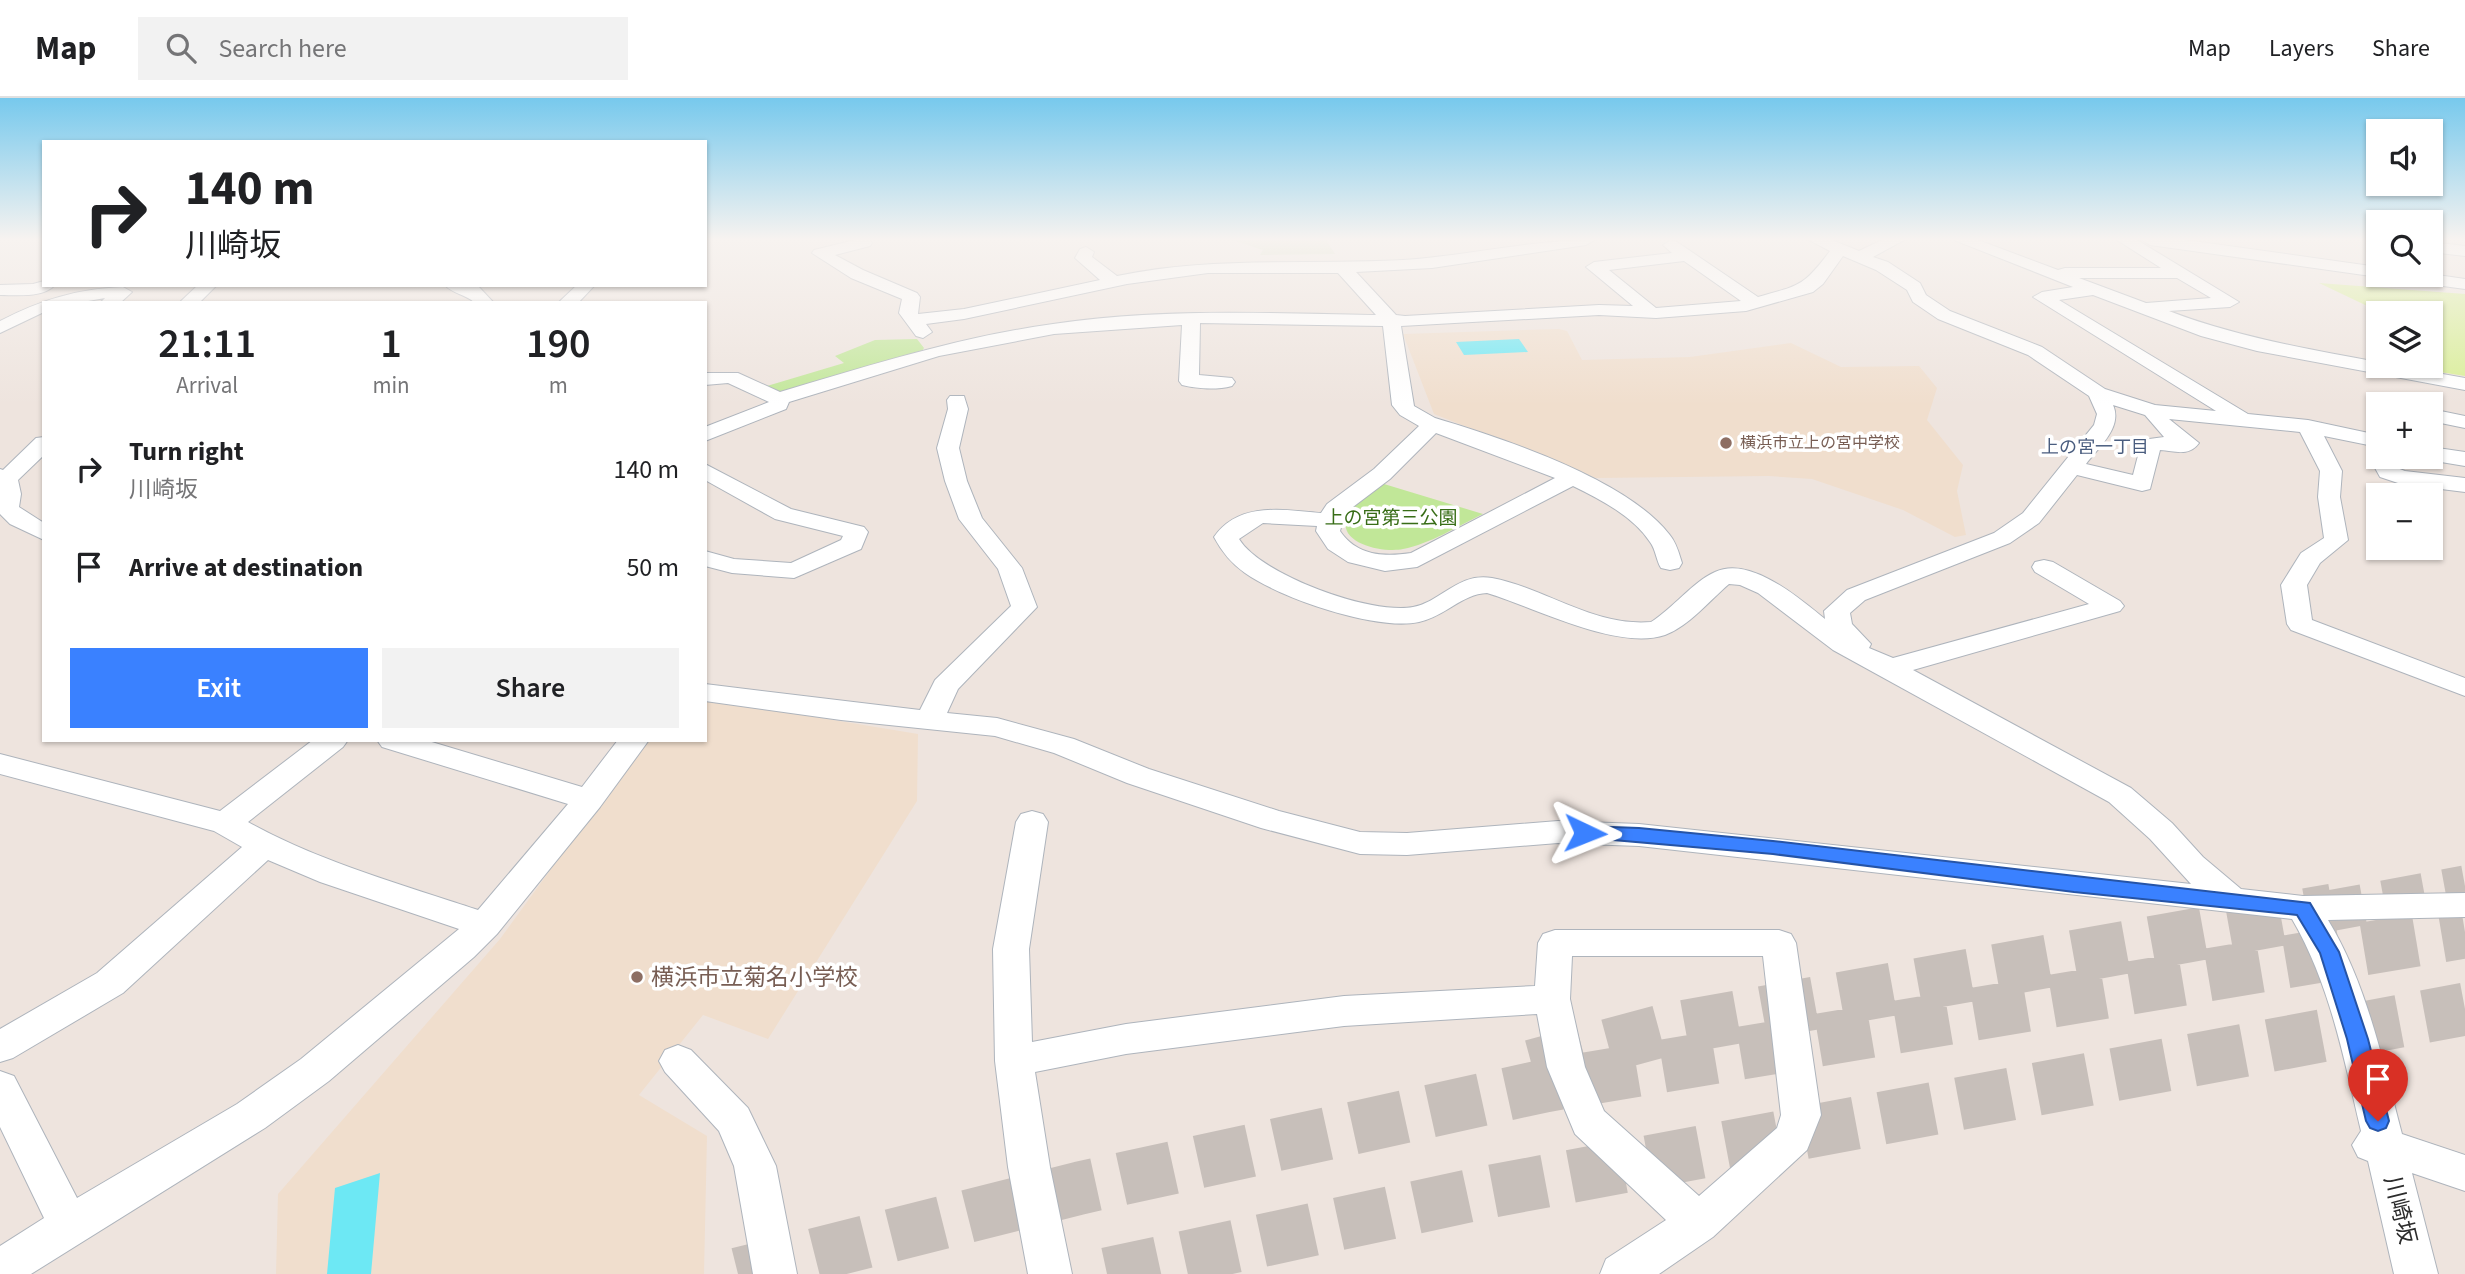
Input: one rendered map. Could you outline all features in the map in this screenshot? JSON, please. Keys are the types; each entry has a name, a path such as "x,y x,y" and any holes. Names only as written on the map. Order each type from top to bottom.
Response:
{"street":[{"path":"61,301 89,295"},
{"path":"906,295 911,297 908,313 936,351"},
{"path":"915,320 964,314 1054,295"},
{"path":"1367,295 1391,321 1402,405 1413,415 1574,477 1622,504 1660,539 1670,563"},
{"path":"1629,295 1651,313"},
{"path":"1743,295 1755,303"},
{"path":"707,379 732,377 779,399 936,351 1054,329 1191,319 1391,321 1599,310 1651,313 1755,303 1783,295"},
{"path":"1917,295 1944,315 2035,351 2098,393 2152,411 2308,426 2366,440"},
{"path":"2057,295 2042,297 2245,420"},
{"path":"2106,295 2208,332 2264,347 2465,384"},
{"path":"2141,308 2230,302 2218,295"},
{"path":"0,328 42,306"},
{"path":"1191,319 1189,381 1225,382"},
{"path":"1882,664 1839,626 1838,611 1856,595 2002,538 2031,518 2104,426 2107,414 2098,393"},
{"path":"707,434 779,405 779,399"},
{"path":"929,720 945,686 1024,607 1010,568 971,519 956,481 948,448 958,409 957,400"},
{"path":"2072,467 2142,484 2150,445 2161,443 2185,446 2188,443 2165,428 2152,411"},
{"path":"2443,417 2465,422"},
{"path":"1433,424 1382,474 1335,509 1329,520 1328,531 1343,550 1373,562 1401,564 1427,556 1574,477"},
{"path":"2308,426 2332,471 2329,497 2336,540 2310,558 2294,585 2300,624 2465,688"},
{"path":"42,445 3,477 9,494 7,509 18,519 42,532"},
{"path":"2443,456 2465,459"},
{"path":"2387,469 2401,478 2465,485"},
{"path":"707,472 783,513 856,532 852,544 794,571 732,566 707,559"},
{"path":"1329,520 1262,516 1250,520 1226,537 1228,545 1256,570 1291,589 1350,607 1391,615 1413,615 1429,611 1468,587 1488,585 1596,621 1630,629 1658,629 1723,577 1749,579 1789,603 1861,656 1882,664 2120,795 2161,831 2191,865 2234,902"},
{"path":"1882,664 2111,606 2044,567"},
{"path":"707,692 841,711 997,727 1063,746 1138,776 1272,820 1360,843 1408,844 1558,832 1639,835 1773,847 2303,908 2465,905"},
{"path":"225,823 329,742"},
{"path":"399,742 589,800"},
{"path":"0,1270 69,1225 251,1116 315,1070 462,948 485,925 589,800 632,742"},
{"path":"0,764 225,823 264,845 332,874 485,925"},
{"path":"1032,822 1011,949 1014,1061 1029,1167 1050,1274"},
{"path":"0,1047 110,983 264,845"},
{"name":"川崎坂","path":"2303,908 2329,952 2358,1039 2378,1146 2416,1274"},
{"path":"1622,1274 1698,1223 1793,1138 1801,1115 1779,943 1555,943 1552,999 1566,1067 1589,1122 1698,1223"},
{"path":"1014,1061 1126,1038 1344,1010 1552,999"},
{"path":"678,1061 734,1120 755,1166 775,1274"},
{"path":"0,1087 69,1225"},
{"path":"2378,1146 2465,1173"}],"shaded area":[{"name":"横浜市立上の宮中学校","path":"1559,329 1567,331 1582,360 1690,357 1791,343 1841,367 1919,366 1937,388 1927,420 1963,465 1957,491 1966,535 1955,537 1903,510 1812,479 1769,476 1596,478 1434,414 1403,334"},
{"name":"横浜市立菊名小学校","path":"707,699 918,734 917,801 768,1039 703,1015 639,1095 707,1136 704,1274 276,1274 278,1194 500,939 644,742 707,742"}],"green space":[{"path":"2344,295 2465,295 2465,376 2443,373 2443,301 2366,301 2366,305"},
{"path":"917,339 924,348 920,354 784,392 772,392 767,386 844,363 835,356 875,340"},
{"name":"上の宮第三公園","path":"1384,484 1483,514 1413,547 1395,550 1374,548 1355,540 1348,534 1345,526 1353,507"}],"water":[{"path":"1519,339 1528,352 1464,355 1456,342"},
{"path":"380,1173 371,1274 327,1274 335,1188"}],"tunnel":[{"path":"2323,912 2465,886"},
{"path":"1532,1066 1665,1030 2333,910"},
{"path":"738,1274 1080,1188 1544,1086 2465,932"},
{"path":"1107,1274 1482,1193 2465,1009"}],"place":[{"name":"横浜市立上の宮中学校","path":"1726,443"},
{"name":"横浜市立菊名小学校","path":"637,977"}],"district":[{"name":"上の宮一丁目","path":"2095,447"}],"route":[{"path":"1585,833 1773,847 2074,885 2303,908 2329,952 2358,1039 2378,1121"}]}
